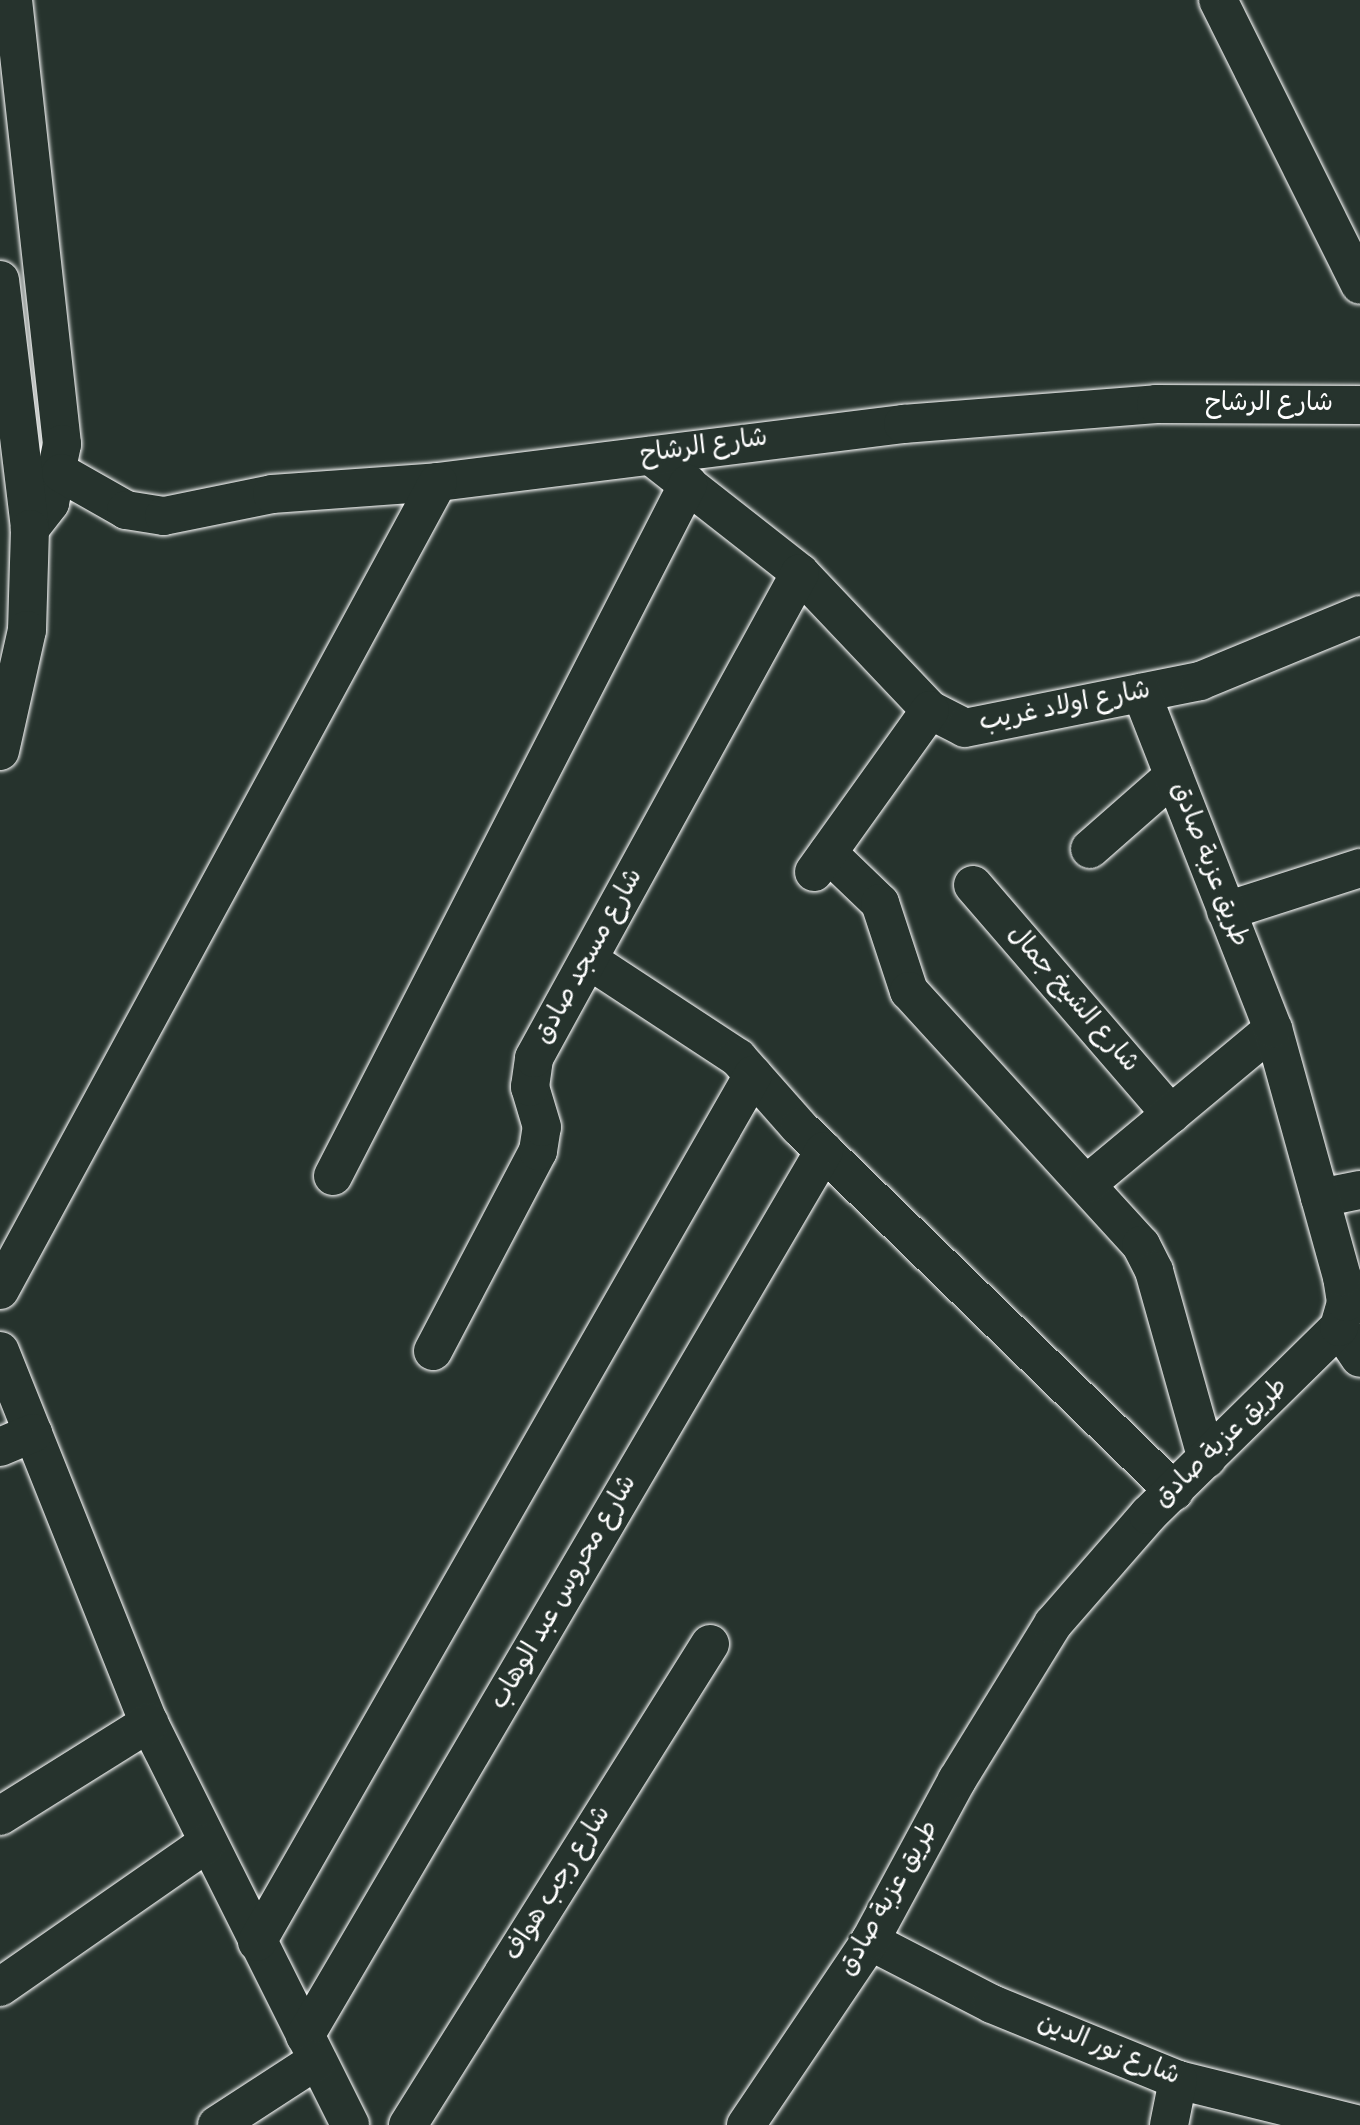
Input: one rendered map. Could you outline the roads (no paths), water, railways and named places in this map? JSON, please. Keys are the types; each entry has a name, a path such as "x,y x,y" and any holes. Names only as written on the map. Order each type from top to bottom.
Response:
{"street":[{"path":"13,0 61,473 50,503 30,529"},
{"path":"1218,0 1360,285"},
{"path":"0,280 9,447 30,529 27,630 0,751"},
{"name":"شارع الرشاح","path":"61,473 126,510 164,516 272,494 438,482 1029,412 1156,404 1360,405"},
{"name":"شارع اولاد غريب","path":"651,456 800,573 930,710 965,728 1141,693 1246,666 1360,615"},
{"path":"0,1290 438,482"},
{"path":"333,1175 688,485"},
{"name":"شارع مسجد صادق","path":"433,1351 538,1152 542,1127 530,1071 800,573"},
{"name":"طريق عزبة صادق","path":"746,2125 870,1941 957,1780 1053,1624 1174,1491 1348,1311 1273,1030 1141,693"},
{"path":"930,710 821,863 880,903 909,991 1141,1244 1154,1271 1207,1459"},
{"path":"1090,849 1173,776"},
{"path":"1226,911 1360,868"},
{"name":"شارع الشيخ جمال","path":"973,885 1171,1114"},
{"path":"589,960 703,1031 752,1075 824,1151 1174,1491"},
{"path":"1087,1184 1273,1030"},
{"path":"257,1942 752,1075"},
{"name":"شارع محروس عبد الوهاب","path":"311,2048 824,1151"},
{"path":"1320,1198 1360,1190"},
{"path":"1348,1311 1360,1358"},
{"path":"0,1351 16,1440 206,1844 351,2125"},
{"name":"شارع رجب هواف","path":"408,2125 710,1644"},
{"path":"0,1816 149,1723"},
{"path":"0,1987 206,1844"},
{"name":"شارع نور الدين","path":"870,1941 992,2004 1178,2080 1360,2124"},
{"path":"217,2125 311,2048"},
{"path":"1169,2125 1178,2080"}]}
